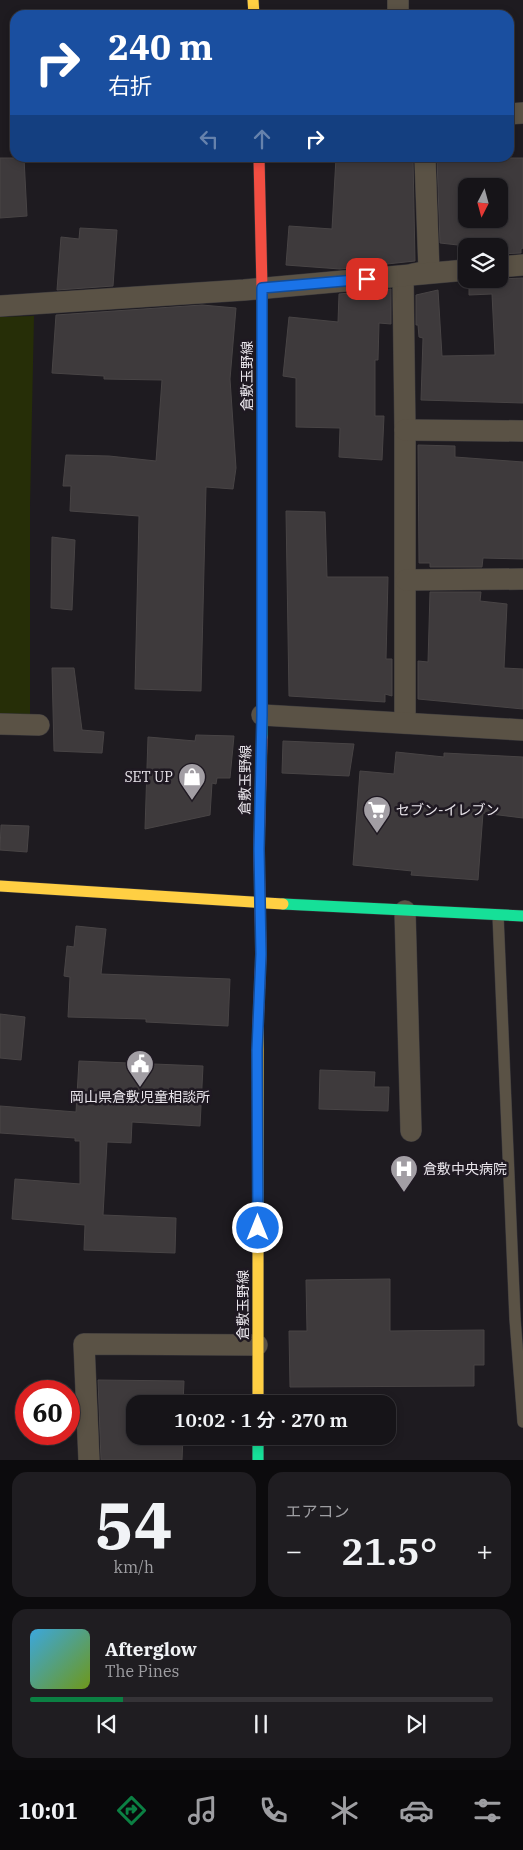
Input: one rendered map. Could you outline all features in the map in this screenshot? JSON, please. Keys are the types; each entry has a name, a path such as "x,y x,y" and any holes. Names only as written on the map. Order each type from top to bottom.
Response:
{"main road":[{"name":"倉敷玉野線","path":"258,1395 257,1050 261,954 259,849 262,715 262,288 259,162"},
{"path":"0,886 260,903 523,916"},
{"path":"258,1445 258,1460"}],"street":[{"path":"402,276 428,271 425,162"},
{"path":"508,266 523,265"},
{"path":"0,306 262,288 458,271"},
{"path":"402,276 405,430 406,722"},
{"path":"405,430 523,430"},
{"path":"406,580 523,579"},
{"path":"262,715 523,730"},
{"path":"0,724 39,724"},
{"path":"405,911 411,1131"},
{"path":"89,1460 84,1344 257,1345"}],"lane":[{"path":"498,916 515,1319 523,1422"}],"green space":[{"path":"34,316 30,506 30,716 0,716 0,317"}],"building":[{"path":"0,158 10,158 10,162 24,162 27,216 0,218"},
{"path":"514,158 523,158 523,248 521,253 508,254 508,238 458,238 458,245 440,243 437,162 514,162"},
{"path":"336,162 413,162 415,261 340,269 286,265 289,226 332,229"},
{"path":"80,228 117,230 113,286 57,290 61,237 79,239"},
{"path":"523,278 523,403 421,400 423,338 419,337 418,325 416,325 416,295 438,290 442,356 495,355 492,294 469,295 469,288 508,288 508,279"},
{"path":"391,289 391,324 379,323 378,360 375,360 375,416 384,416 382,460 339,457 340,428 296,427 296,378 283,376 289,317 338,322 339,294"},
{"path":"202,305 236,308 230,379 236,468 233,489 206,487 201,691 135,689 139,516 70,511 71,486 63,486 66,455 109,456 156,461 162,380 104,379 104,376 52,373 56,315"},
{"path":"418,445 455,446 455,457 523,462 523,559 483,558 482,567 430,567 430,563 419,563"},
{"path":"286,511 325,512 327,577 388,577 386,659 392,659 392,696 385,694 385,702 289,696"},
{"path":"52,537 75,540 72,610 51,608"},
{"path":"430,592 481,592 480,601 507,604 504,668 523,669 523,709 418,699 418,661 428,662"},
{"path":"52,668 74,668 82,730 104,732 102,753 54,751"},
{"path":"196,735 234,736 230,778 217,778 216,784 212,783 210,815 145,829 148,737 195,741"},
{"path":"283,741 354,744 349,776 282,773"},
{"path":"396,752 444,757 444,753 523,757 523,818 483,813 478,880 411,875 412,871 353,865 360,771 394,774"},
{"path":"1,825 29,826 27,852 0,850"},
{"path":"76,926 106,929 101,974 230,979 228,1026 146,1022 146,1019 68,1017 70,977 64,976 67,946 74,947"},
{"path":"0,1014 25,1017 21,1060 0,1058"},
{"path":"79,1061 203,1066 200,1126 132,1122 131,1143 107,1142 103,1215 176,1218 175,1253 84,1250 85,1225 12,1219 15,1179 80,1184 80,1141 75,1141 75,1138 0,1133 0,1106 76,1112"},
{"path":"320,1070 375,1072 374,1087 389,1087 388,1111 319,1109"},
{"path":"390,1279 390,1331 484,1330 484,1365 474,1365 474,1386 290,1387 289,1331 307,1331 306,1280"},
{"path":"98,1380 184,1381 183,1395 126,1395 126,1445 183,1445 182,1460 101,1460"}],"traffic: fast":[{"path":"262,412 262,737"},
{"path":"283,904 523,916"},
{"path":"258,1445 258,1460"}],"traffic: slow":[{"path":"253,0 254,10"},
{"path":"0,886 283,904"},
{"path":"258,1026 258,1395"}],"traffic: jam":[{"path":"259,162 262,412"},
{"path":"258,1026 261,954 259,849 262,737"}],"place":[{"name":"SET UP","path":"192,801"},
{"name":"セブン-イレブン","path":"377,834"},
{"name":"岡山県倉敷児童相談所","path":"140,1088"},
{"name":"倉敷中央病院","path":"404,1193"}],"route":[{"path":"258,1228 257,1050 261,954 259,849 262,715 262,288 367,279"}]}
